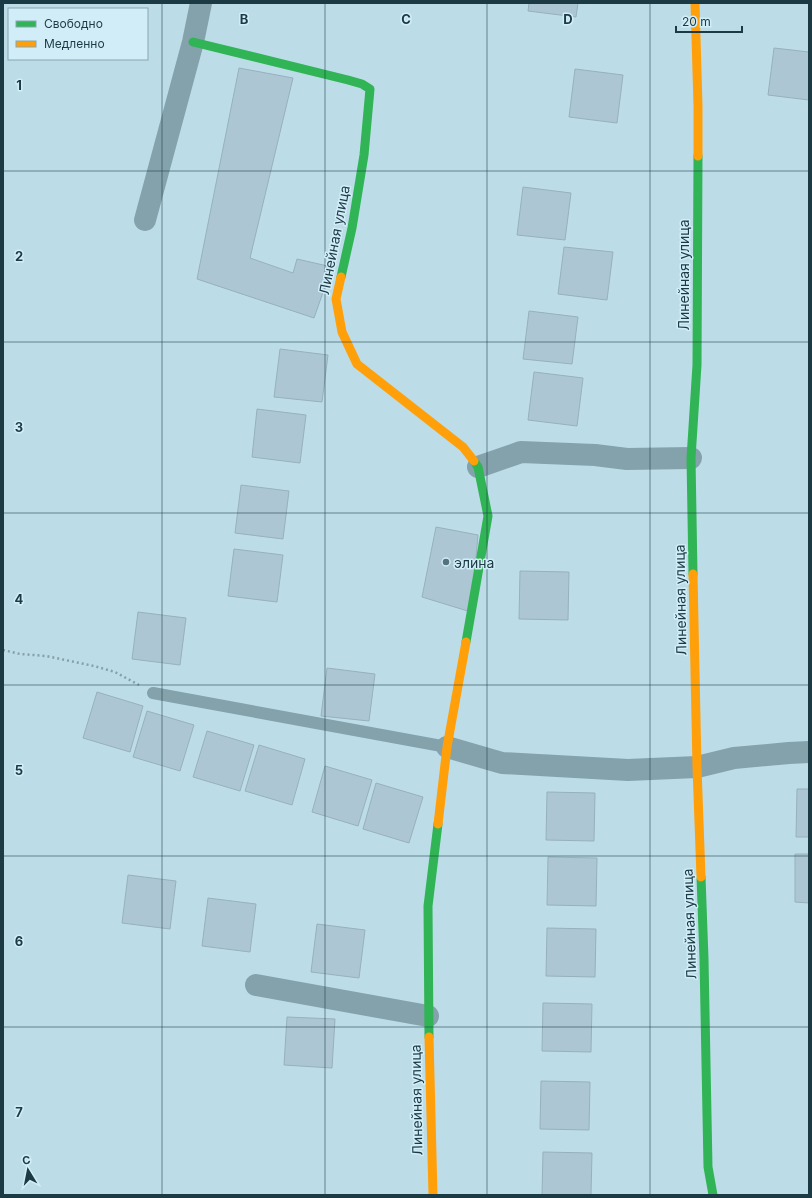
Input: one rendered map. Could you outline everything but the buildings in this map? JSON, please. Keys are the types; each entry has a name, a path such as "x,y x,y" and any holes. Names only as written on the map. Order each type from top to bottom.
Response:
{"street":[{"path":"145,220 193,42 201,3"},
{"name":"Линейная улица","path":"695,3 698,106 697,365 690,458 697,767 704,959 708,1167 713,1195"},
{"name":"Линейная улица","path":"193,42 348,80 362,84 370,89 364,155 352,228 336,299 342,332 357,364 463,447 478,467 488,516 448,747 428,906 428,1016 433,1195"},
{"path":"478,467 521,452 595,455 627,459 690,458"},
{"path":"448,747 502,763 628,770 697,767 734,758 789,752 809,752"},
{"path":"256,985 428,1016"}],"lane":[{"path":"153,693 448,747"}],"path":[{"path":"3,650 20,654 46,656 115,672 153,693"}],"traffic: fast":[{"path":"193,42 348,80 362,84 370,89 364,155 352,228 341,277"},
{"path":"693,574 691,458 697,365 698,156"},
{"path":"466,642 488,516 478,467 474,461"},
{"path":"429,1037 428,906 438,824"},
{"path":"701,877 708,1167 713,1195"}],"traffic: slow":[{"path":"695,3 698,156"},
{"path":"341,277 336,299 342,332 357,364 463,447 474,461"},
{"path":"693,574 701,877"},
{"path":"438,824 447,747 466,642"},
{"path":"429,1037 433,1195"}],"place":[{"name":"элина","path":"446,562"}]}
